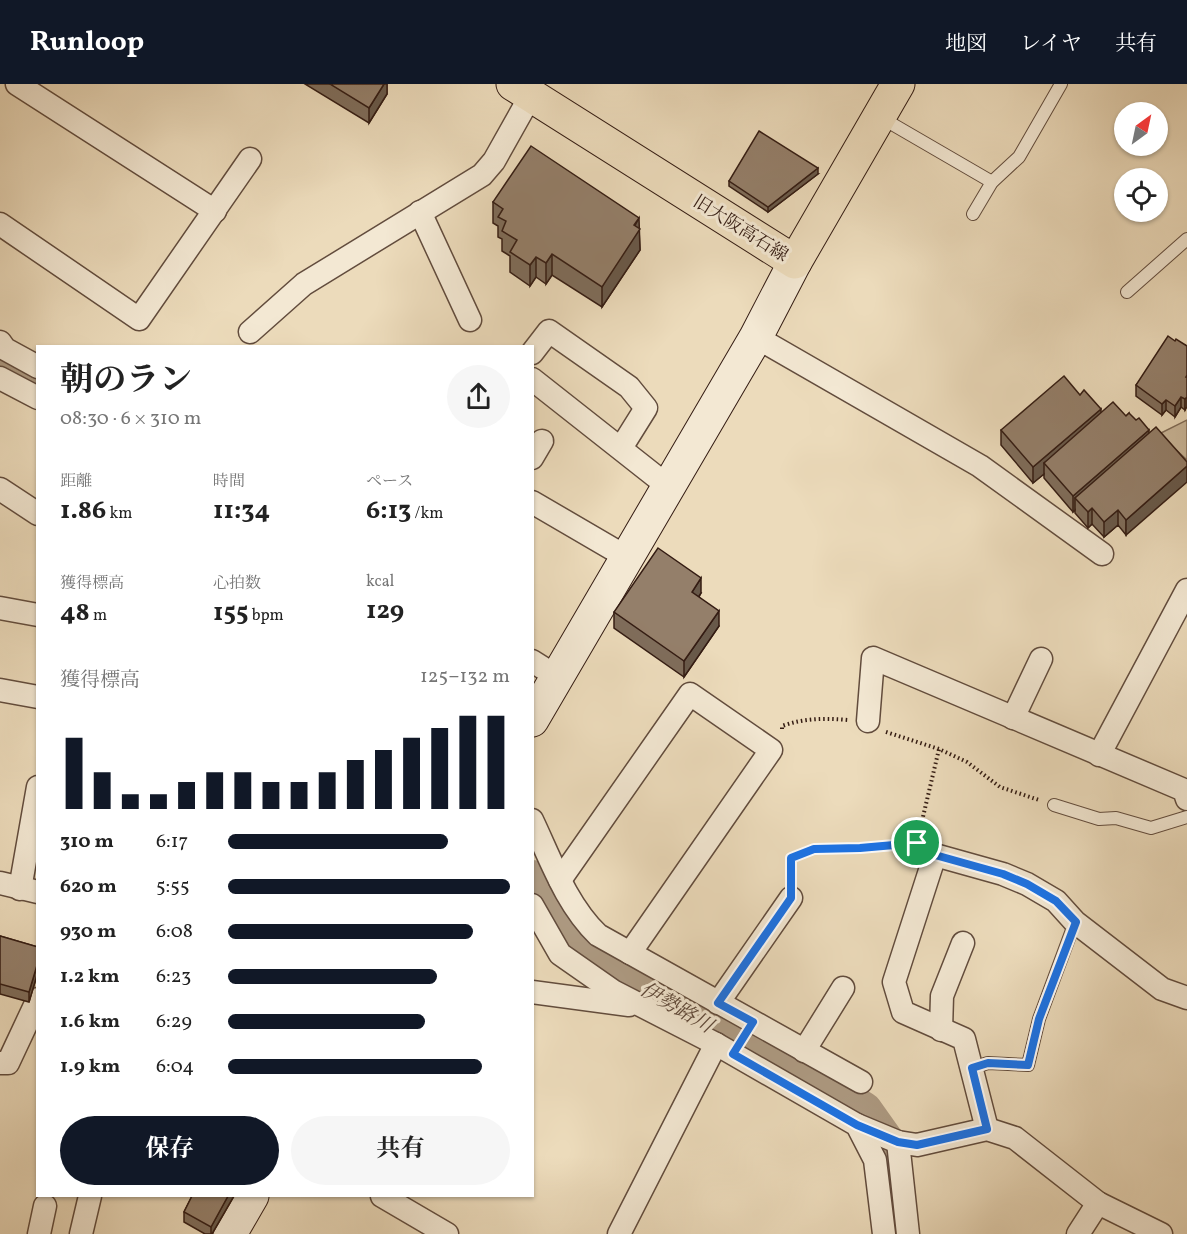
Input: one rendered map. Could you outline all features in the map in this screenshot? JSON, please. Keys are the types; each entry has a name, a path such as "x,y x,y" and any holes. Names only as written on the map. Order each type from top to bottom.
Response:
{"main road":[{"name":"旧大阪高石線","path":"522,88 795,262 898,84"}],"street":[{"path":"0,91 4,84"},
{"path":"17,84 215,212"},
{"path":"250,332 304,284 482,175 494,161 522,88"},
{"path":"0,224 139,319 250,159"},
{"path":"420,212 470,320"},
{"path":"534,713 546,669 628,558 756,337 795,262"},
{"path":"534,350 549,331 629,387 646,408 621,448"},
{"path":"756,337 980,466 1102,554"},
{"path":"0,342 5,349 36,366"},
{"path":"0,378 36,397"},
{"path":"534,381 669,487"},
{"path":"0,489 36,513"},
{"path":"534,503 628,558"},
{"path":"1099,755 1187,590"},
{"path":"0,608 36,615"},
{"path":"868,722 873,658 1186,792"},
{"path":"1013,718 1041,659"},
{"path":"0,690 36,697"},
{"path":"560,880 690,694 771,750 630,953"},
{"path":"19,888 36,799"},
{"path":"534,824 582,920 598,935 861,1082"},
{"path":"987,1129 964,1039 903,1012 894,982 926,849 1027,884 1056,901 1076,922 1162,989 1187,998"},
{"path":"718,1003 791,898"},
{"path":"534,908 560,954 613,991 724,1049 858,1125 897,1142 917,1145 987,1129 1015,1137 1098,1203 1161,1234"},
{"path":"941,1030 942,996 963,943"},
{"path":"804,1051 843,988"},
{"path":"534,992 642,1006"},
{"path":"0,1063 8,1063 36,1003"},
{"path":"619,1234 724,1049 753,1022"},
{"path":"858,1125 875,1160 884,1234"},
{"path":"897,1142 908,1234"},
{"path":"81,1234 90,1197"},
{"path":"230,1234 251,1197"},
{"path":"384,1197 447,1234"},
{"path":"1078,1234 1098,1203"},
{"path":"39,1234 45,1206"}],"lane":[{"path":"973,214 992,182 1019,157 1061,84"},
{"path":"879,117 992,182"},
{"path":"1127,292 1187,239"},
{"path":"1054,805 1099,819 1116,818 1151,828 1187,817"},
{"path":"972,1068 988,1063 1028,1065 1039,1019 1076,922"}],"path":[{"path":"782,738 782,726 801,720 821,718"},
{"path":"868,722 889,734 939,748 967,762 1000,787 1054,805"},
{"path":"791,898 791,858 814,849 926,849 939,748"}],"shaded area":[{"path":"1187,420 1187,460 1159,434"}],"building":[{"path":"330,84 384,84 369,108"},
{"path":"759,131 818,168 768,207 729,181"},
{"path":"531,146 639,218 634,225 640,229 602,287 552,254 546,263 536,257 530,265 510,252 517,240 502,231 506,221 498,217 503,209 493,202"},
{"path":"1168,336 1187,346 1187,397 1185,399 1181,397 1175,406 1166,400 1162,404 1136,385"},
{"path":"1064,376 1080,395 1084,390 1101,409 1033,467 1001,430"},
{"path":"1113,402 1126,416 1129,413 1136,420 1139,418 1149,430 1073,496 1044,463"},
{"path":"1156,427 1187,462 1187,466 1126,520 1118,510 1104,522 1092,508 1088,512 1075,498"},
{"path":"658,548 701,578 692,592 719,611 684,661 614,612"},
{"path":"0,936 36,946 36,969 29,992 0,984"},
{"path":"192,1197 227,1197 211,1227 184,1212"}],"waterway":[{"name":"伊勢路川","path":"0,360 36,382"},
{"name":"伊勢路川","path":"534,885 552,921 577,951 758,1050 862,1112 884,1143 897,1234"}],"route":[{"path":"917,843 935,855 1003,874 1027,884 1056,901 1076,922 1063,951 1039,1019 1028,1065 988,1063 972,1068 987,1129 917,1145 898,1142 857,1125 733,1054 753,1022 718,1003 791,898 791,858 814,849 917,843"}]}
